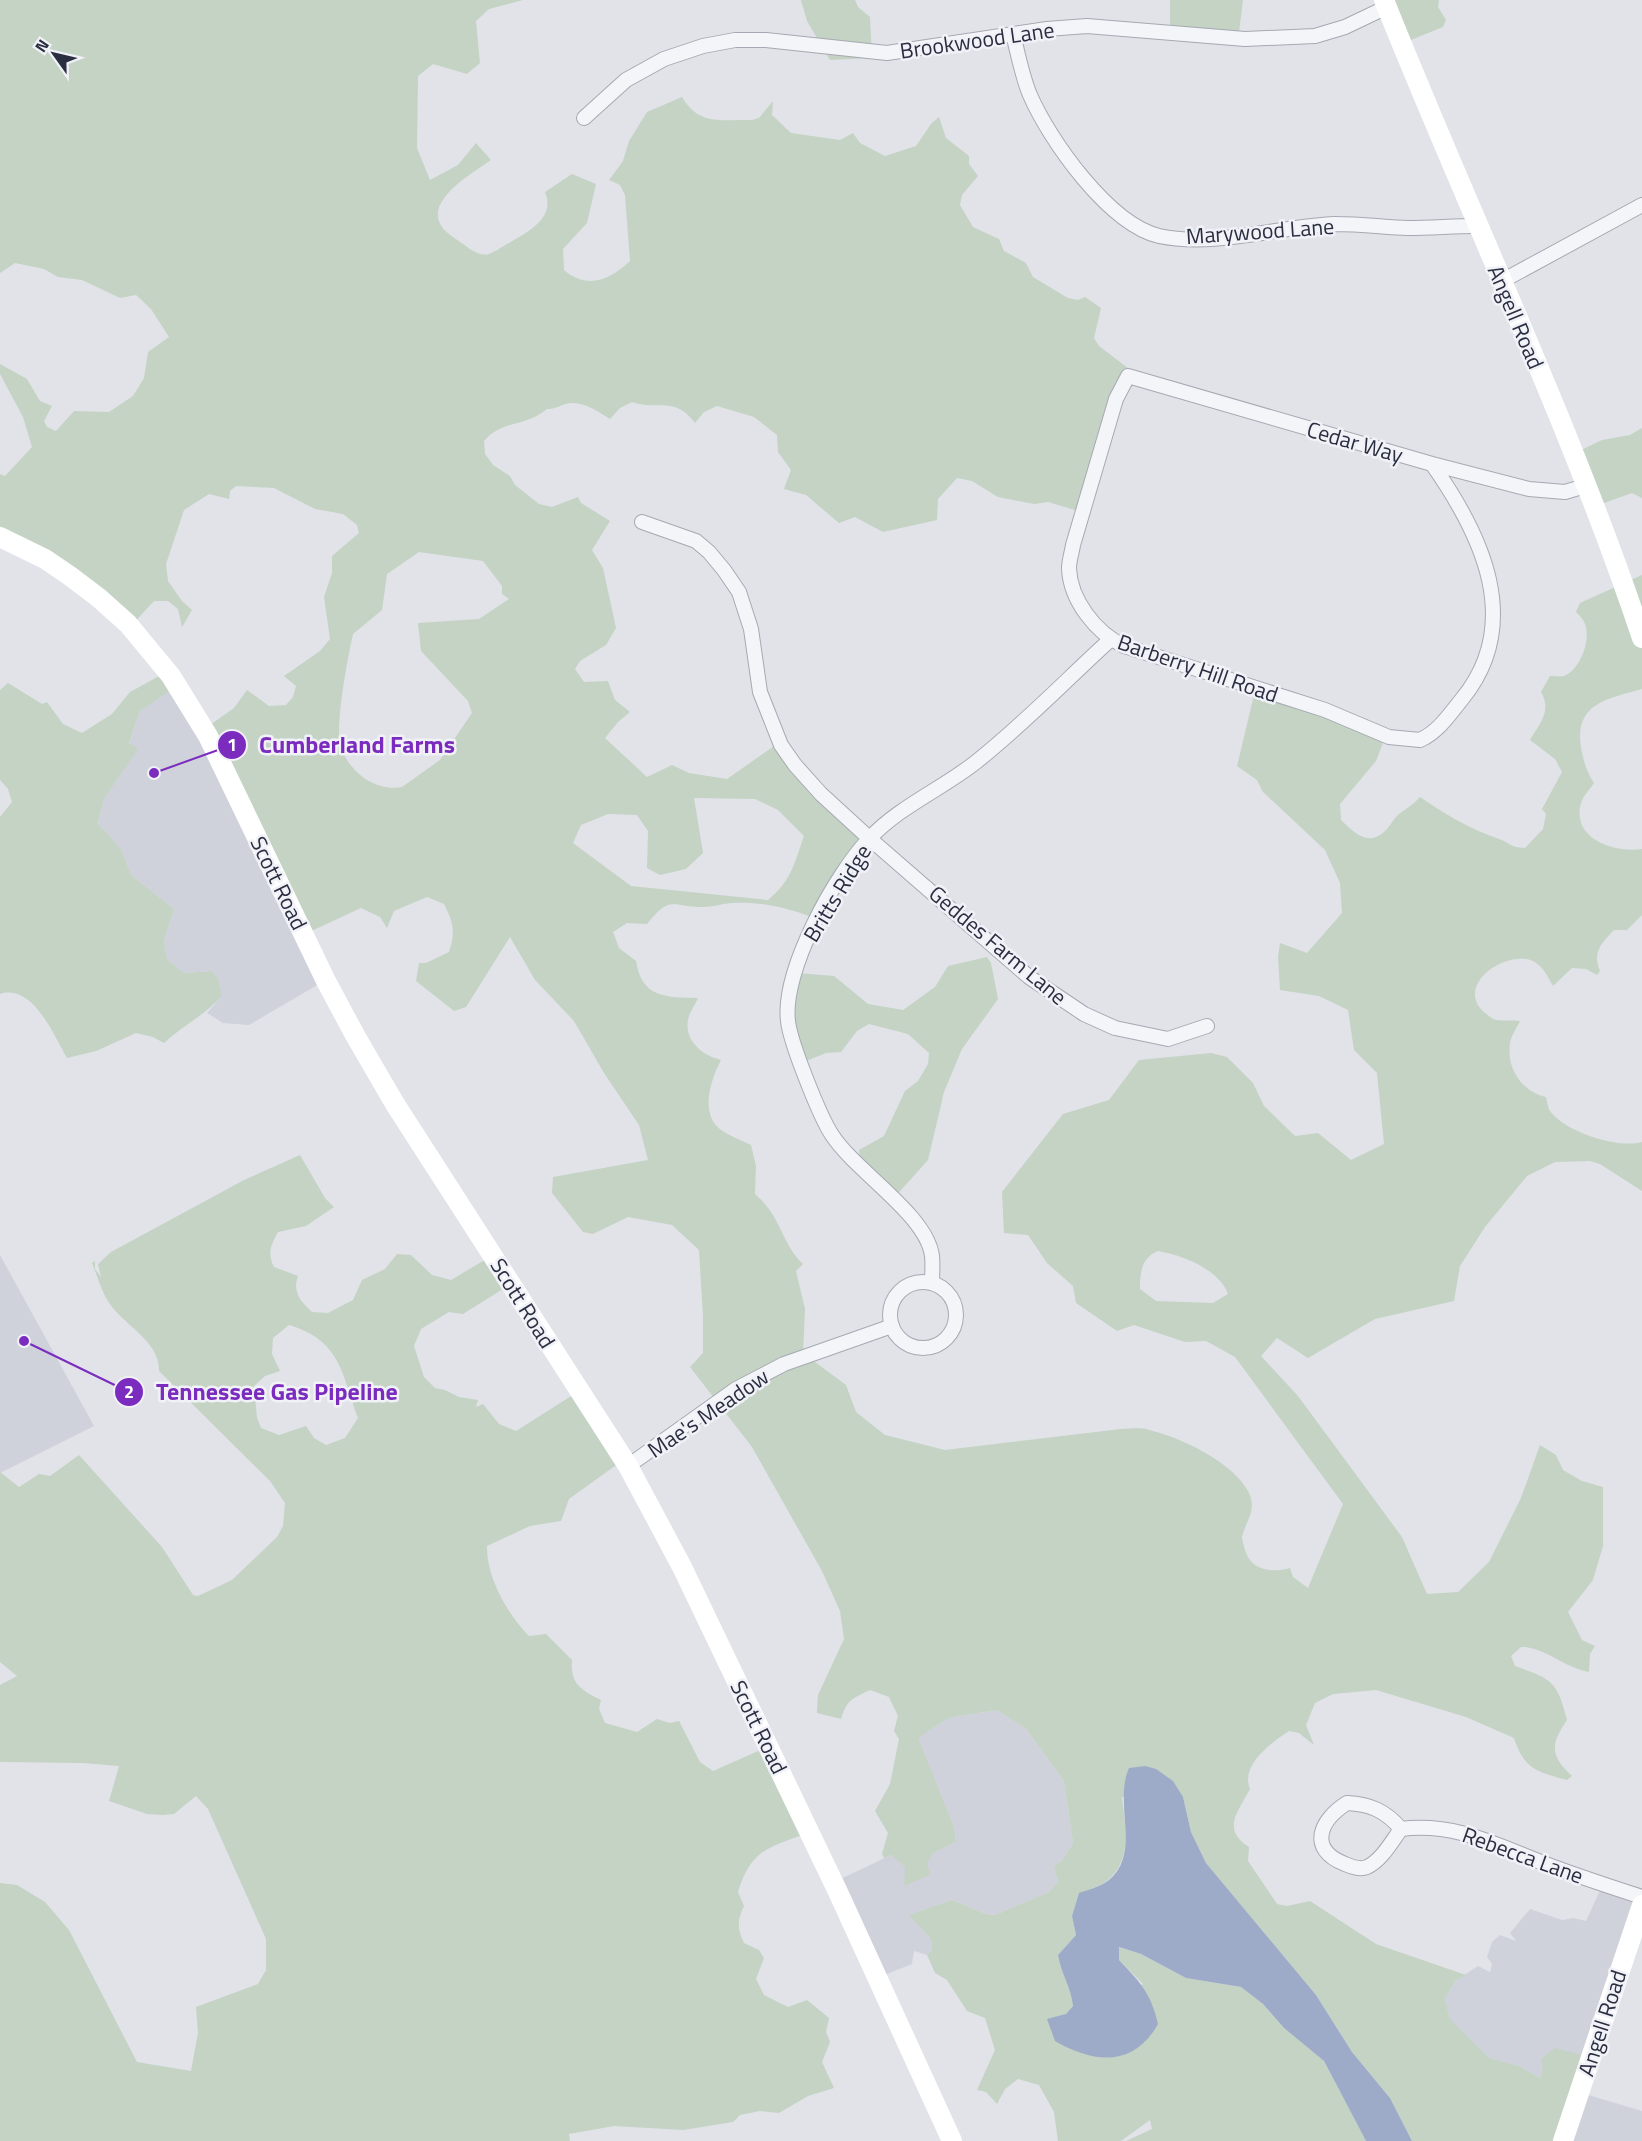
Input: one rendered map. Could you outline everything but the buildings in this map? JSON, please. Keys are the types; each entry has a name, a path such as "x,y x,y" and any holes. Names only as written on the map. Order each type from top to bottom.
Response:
{"street":[{"name":"Brookwood Lane","path":"584,118 626,80 664,60 703,46 735,40 766,40 887,53 1013,34 1087,26 1245,39 1315,36 1345,27 1385,4"},
{"name":"Angell Road","path":"1385,4 1476,226 1502,281 1585,486 1642,638"},
{"name":"Marywood Lane","path":"1013,34 1030,95 1062,151 1090,185 1121,216 1141,229 1160,236 1203,238 1334,224 1409,228 1476,226"},
{"path":"1502,281 1642,205"},
{"name":"Cedar Way","path":"1128,376 1432,464 1529,489 1565,492 1585,486"},
{"name":"Barberry Hill Road","path":"1128,376 1112,410 1069,567 1072,586 1091,620 1111,639 1142,653 1314,706 1389,737 1420,740 1437,728 1473,686 1485,664 1493,639 1494,610 1488,568 1450,490 1432,464"},
{"name":"Geddes Farm Lane","path":"642,522 696,541 724,570 739,592 751,629 760,692 781,745 795,765 821,794 869,838 1029,977 1084,1014 1115,1028 1168,1039 1207,1026"},
{"name":"Scott Road","path":"0,537 45,560 99,598 142,639 171,676 222,765 326,981 356,1037 395,1104 628,1466 682,1567 952,2141"},
{"name":"Britts Ridge","path":"932,1283 932,1255 925,1236 913,1218 856,1166 832,1135 804,1070 788,1023 788,999 810,931 850,864 869,838 927,793 976,762 1073,677 1111,639"},
{"path":"918,1282 932,1283 945,1290 954,1303 957,1318 952,1332 942,1343 927,1349 912,1347 900,1339 892,1326 890,1312 895,1298 905,1288 918,1282"},
{"name":"Mae's Meadow","path":"628,1466 736,1389 784,1364 892,1326"},
{"path":"1347,1803 1365,1804 1380,1810 1401,1829 1380,1857 1368,1866 1353,1867 1340,1862 1328,1855 1322,1845 1323,1825 1332,1812 1347,1803"},
{"name":"Rebecca Lane","path":"1401,1829 1441,1827 1476,1835 1551,1866 1642,1897"},
{"name":"Angell Road","path":"1563,2141 1642,1905"}],"shaded area":[{"path":"174,686 324,981 249,1025 223,1023 207,1013 222,996 212,971 184,973 167,959 164,941 174,909 131,875 121,849 98,825 104,799 137,750 129,744 140,711"},
{"path":"0,1255 94,1426 0,1473"},
{"path":"997,1710 1026,1729 1064,1781 1073,1843 1062,1861 1054,1866 1058,1882 1049,1892 995,1915 986,1914 952,1900 910,1915 931,1939 932,1950 927,1955 914,1951 912,1964 882,1976 832,1883 891,1855 906,1867 904,1886 933,1853 956,1842 954,1827 917,1738 948,1718"},
{"path":"1602,1886 1642,1900 1598,2051 1543,2069 1540,2078 1519,2066 1489,2058 1450,2020 1445,1999 1455,1981 1478,1966 1490,1972 1492,1964 1487,1957 1492,1942 1500,1935 1516,1941 1510,1933 1530,1909 1562,1920 1573,1918 1586,1921"},
{"path":"1585,2094 1642,2111 1642,2141 1570,2141"}],"green space":[{"path":"0,0 523,0 489,9 476,21 480,63 467,74 433,64 418,76 417,148 430,180 458,165 476,143 491,160 453,188 439,207 438,217 446,231 470,249 485,255 532,229 547,209 545,192 572,174 596,184 587,223 563,249 564,270 581,280 590,281 606,277 630,261 625,195 620,185 609,180 623,161 629,141 647,112 682,97 689,107 704,117 721,120 752,120 759,118 773,101 772,115 791,133 840,140 853,133 860,143 885,156 916,146 931,124 939,117 946,138 969,156 969,164 978,176 962,195 960,205 973,227 999,239 1004,251 1026,263 1033,277 1068,298 1078,300 1085,297 1101,308 1094,338 1099,346 1141,378 1122,396 1085,513 1048,502 1034,504 998,497 972,481 957,478 938,499 937,520 883,532 855,517 839,523 806,495 784,489 791,470 778,452 777,435 754,417 717,406 704,412 695,423 687,414 673,406 632,402 620,408 610,419 586,406 576,403 567,404 547,409 530,419 499,429 484,441 485,454 493,465 510,476 515,485 539,504 552,507 578,497 581,503 610,521 592,550 603,568 616,628 606,645 580,661 575,669 584,682 608,681 615,700 630,712 605,738 647,777 672,765 689,773 727,779 777,744 873,842 820,920 788,909 754,903 731,903 710,907 672,904 662,909 647,924 627,923 613,932 619,948 636,961 644,983 650,989 666,996 698,998 689,1017 689,1035 702,1051 721,1060 709,1096 710,1115 721,1130 751,1145 756,1166 755,1194 771,1212 790,1247 803,1264 796,1271 805,1309 803,1353 846,1385 856,1412 885,1435 945,1450 1135,1428 1162,1433 1191,1445 1232,1471 1249,1493 1252,1505 1242,1537 1245,1550 1252,1562 1269,1570 1290,1568 1293,1577 1308,1588 1343,1504 1235,1357 1206,1341 1185,1342 1134,1325 1117,1331 1076,1303 1073,1286 1047,1263 1028,1235 1004,1233 1002,1192 1063,1114 1109,1100 1139,1060 1211,1053 1227,1057 1253,1083 1264,1106 1295,1136 1318,1133 1351,1160 1384,1144 1377,1073 1354,1050 1348,1010 1319,996 1280,990 1278,957 1280,943 1307,953 1342,913 1340,883 1325,850 1263,792 1257,780 1237,766 1255,691 1385,737 1376,761 1340,804 1341,820 1361,836 1372,838 1378,836 1399,814 1420,797 1468,826 1512,846 1525,848 1543,829 1546,814 1542,809 1562,772 1555,759 1530,740 1545,711 1541,692 1550,676 1564,676 1580,660 1587,630 1584,621 1576,612 1580,603 1642,575 1642,689 1605,700 1588,712 1583,721 1580,733 1581,748 1594,783 1582,800 1580,815 1582,826 1597,841 1619,849 1642,849 1642,915 1627,930 1614,930 1602,944 1597,953 1600,971 1597,975 1586,969 1572,968 1553,986 1537,963 1522,959 1509,960 1486,972 1475,992 1477,1003 1492,1018 1520,1021 1510,1043 1509,1052 1513,1070 1530,1090 1546,1097 1549,1110 1557,1119 1579,1132 1606,1141 1632,1144 1642,1142 1642,1191 1600,1164 1590,1161 1555,1162 1527,1176 1485,1227 1460,1266 1454,1301 1375,1319 1308,1358 1277,1338 1261,1356 1298,1396 1402,1537 1427,1594 1458,1592 1489,1562 1521,1498 1540,1445 1556,1455 1563,1470 1582,1481 1603,1487 1603,1546 1593,1580 1568,1612 1582,1640 1595,1646 1590,1654 1589,1672 1530,1648 1521,1647 1511,1656 1515,1666 1537,1674 1556,1689 1567,1720 1555,1743 1556,1756 1572,1776 1567,1780 1533,1768 1522,1757 1514,1738 1466,1717 1376,1690 1333,1694 1315,1703 1306,1725 1314,1745 1299,1733 1289,1731 1266,1748 1253,1763 1248,1780 1250,1789 1237,1813 1234,1827 1236,1834 1249,1847 1248,1861 1277,1904 1287,1906 1310,1901 1376,1944 1466,1975 1455,1981 1445,1999 1450,2019 1489,2058 1519,2066 1540,2078 1543,2069 1541,2059 1555,2048 1594,2058 1570,2141 1412,2141 1390,2098 1352,2052 1316,1995 1206,1863 1191,1832 1183,1797 1122,1797 1126,1841 1122,1861 1117,1871 1106,1881 1079,1894 1072,1916 1076,1935 1058,1955 1073,2006 1066,2014 1055,2041 1143,1984 1119,1960 1118,1947 1141,1954 1186,1978 1241,1987 1263,2004 1284,2028 1324,2061 1366,2141 1126,2141 1152,2129 1150,2120 1121,2141 1058,2141 1054,2112 1039,2085 1018,2079 1005,2089 997,2104 986,2092 977,2090 995,2050 985,2018 967,2011 947,1980 935,1973 927,1955 932,1950 931,1939 909,1915 952,1900 986,1914 995,1915 1049,1892 1058,1882 1054,1866 1062,1861 1073,1843 1064,1781 1026,1729 997,1710 948,1718 918,1738 954,1827 956,1842 933,1853 927,1863 930,1875 904,1886 905,1867 891,1855 884,1858 882,1854 888,1833 875,1811 890,1784 899,1739 894,1731 898,1716 889,1697 870,1690 851,1701 845,1708 841,1719 817,1713 818,1695 844,1639 840,1611 822,1571 752,1447 690,1367 703,1353 699,1250 672,1225 628,1217 593,1234 583,1232 552,1193 553,1177 648,1160 639,1125 604,1073 574,1021 535,980 510,937 466,1007 454,1011 416,981 419,963 426,963 449,952 452,927 444,904 427,897 394,911 387,928 380,917 361,908 305,934 203,730 234,708 247,690 269,706 286,705 293,697 296,686 284,676 320,651 330,639 324,597 332,573 332,556 359,533 357,525 343,514 315,509 274,488 236,486 230,491 229,499 209,494 184,510 166,564 168,581 182,601 192,610 182,627 178,609 168,601 154,601 130,627 0,537 0,474 5,476 32,447 23,417 0,374 0,364 27,379 40,401 52,406 44,421 47,427 56,431 74,411 109,412 133,396 144,378 148,352 169,337 151,309 136,295 120,298 82,280 58,277 44,269 15,263 0,273","holes":["419,552 483,561 502,586 502,594 509,599 479,619 418,623 421,651 468,701 472,713 440,760 402,787 392,788 373,783 365,778 345,757 339,739 340,709 353,634 382,610 387,574","694,798 755,799 778,810 804,836 787,878 768,900 631,886 573,843 581,825 608,814 637,815 648,831 647,868 660,875 686,869 703,853","1158,1251 1168,1253 1199,1265 1217,1277 1228,1294 1213,1303 1156,1301 1140,1289 1143,1267 1152,1254"]},
{"path":"801,0 855,0 858,7 870,17 872,58 830,60 807,21"},
{"path":"1170,0 1243,0 1239,33 1170,33"},
{"path":"1386,0 1439,0 1438,7 1446,20 1443,27 1406,42"},
{"path":"1642,428 1642,498 1632,493 1593,507 1573,454 1602,440 1630,435"},
{"path":"161,675 172,689 140,711 129,743 138,749 104,799 98,824 121,849 131,875 174,909 164,941 167,959 184,973 212,971 218,979 222,996 164,1043 153,1037 136,1033 96,1051 67,1058 49,1025 32,1004 23,996 12,993 0,994 0,817 12,802 8,789 0,780 0,690 8,683 42,704 47,702 63,724 82,733 112,714 130,692"},
{"path":"987,957 991,963 998,999 962,1049 944,1092 928,1160 893,1199 861,1170 859,1150 884,1136 905,1091 918,1081 928,1064 929,1053 908,1034 869,1024 857,1031 841,1052 826,1053 806,1061 793,1028 797,973 834,976 868,1004 903,1010 935,987 948,966"},
{"path":"300,1155 325,1198 334,1207 306,1226 278,1232 271,1249 274,1267 298,1276 297,1292 312,1312 328,1313 353,1300 362,1280 385,1269 397,1254 411,1255 432,1275 451,1280 488,1258 506,1287 463,1314 449,1312 421,1329 414,1346 424,1377 435,1388 459,1397 478,1400 476,1407 483,1404 499,1424 516,1431 576,1393 619,1463 569,1499 561,1521 530,1526 487,1546 494,1583 513,1617 529,1636 546,1634 572,1660 575,1681 588,1693 601,1700 599,1709 605,1723 637,1732 657,1719 670,1723 679,1721 700,1762 713,1771 765,1748 808,1833 773,1846 756,1858 749,1867 738,1892 744,1906 739,1920 739,1929 744,1943 759,1950 764,1958 756,1979 764,1995 788,2007 807,2000 829,2018 826,2032 830,2042 822,2062 834,2088 808,2096 779,2113 760,2111 740,2115 733,2122 683,2130 614,2126 569,2134 570,2141 0,2141 0,1883 17,1885 45,1902 69,1930 137,2062 191,2071 198,2033 196,2007 258,1984 266,1970 266,1939 208,1809 196,1796 174,1814 147,1814 109,1801 119,1766 0,1762 0,1685 17,1676 0,1662 0,1472 19,1487 39,1474 50,1476 79,1455 162,1547 193,1595 198,1596 232,1580 277,1537 283,1526 285,1503 270,1481 159,1371 158,1360 153,1350 108,1301 92,1263 95,1261 95,1269 101,1277 98,1264 111,1252 244,1180","holes":["289,1325 306,1331 329,1349 337,1360 358,1418 345,1438 326,1445 314,1438 306,1426 279,1435 261,1428 257,1418 254,1386 265,1376 280,1371 272,1354 273,1338"]}],"water":[{"path":"1145,1766 1156,1769 1173,1781 1183,1797 1191,1832 1206,1863 1316,1995 1352,2052 1390,2098 1412,2141 1366,2141 1324,2061 1284,2028 1263,2004 1241,1987 1186,1978 1141,1954 1119,1947 1119,1960 1144,1989 1152,2004 1158,2024 1137,2048 1112,2057 1085,2054 1055,2041 1047,2019 1066,2014 1073,2006 1058,1955 1076,1935 1072,1916 1079,1893 1106,1882 1119,1869 1126,1842 1125,1782 1129,1768"}],"place":[{"name":"Cumberland Farms","path":"154,773"},
{"name":"Tennessee Gas Pipeline","path":"24,1341"}]}
